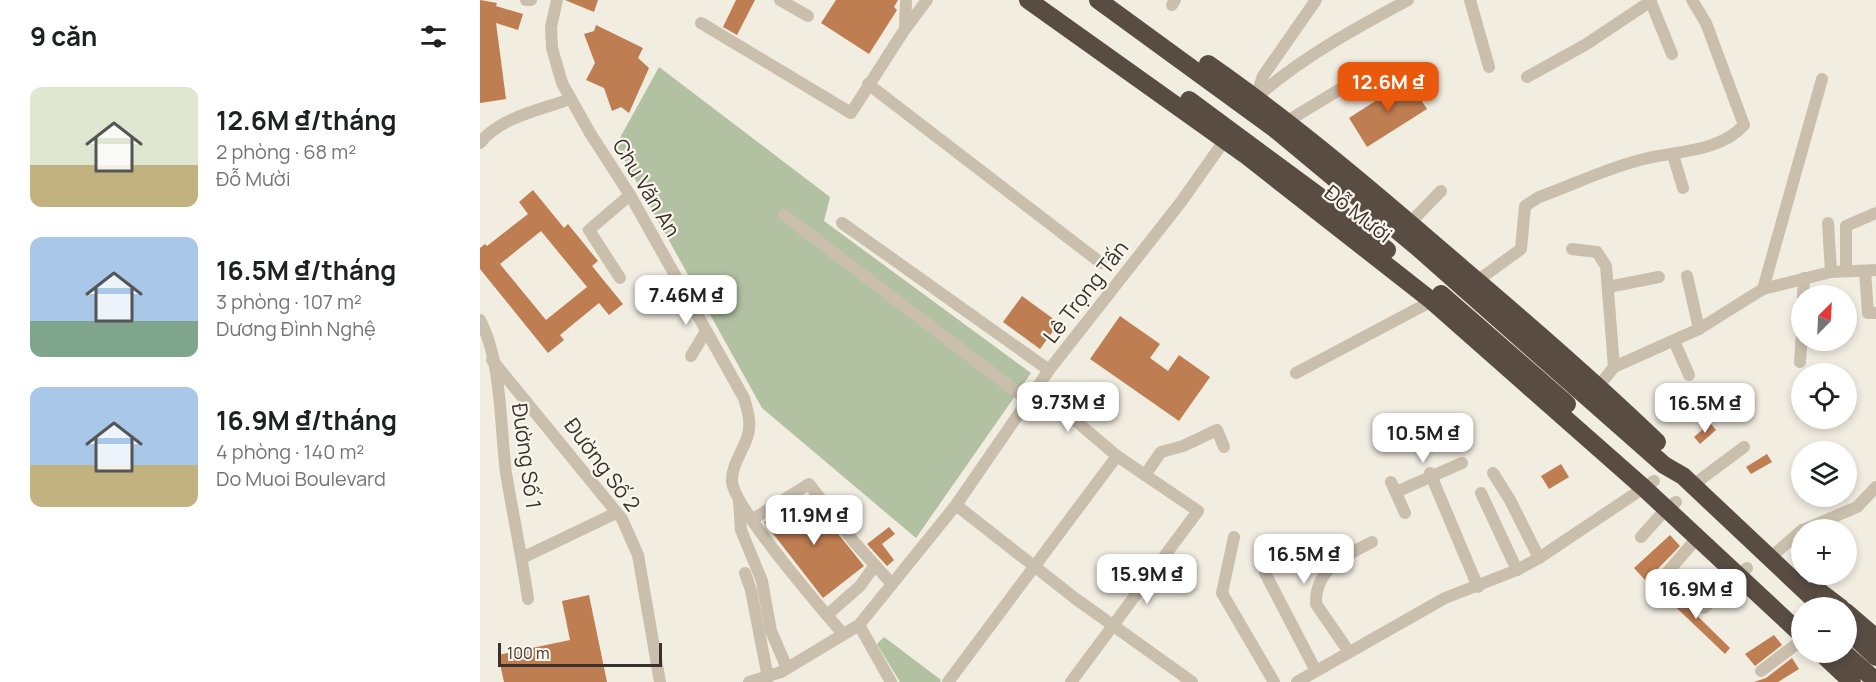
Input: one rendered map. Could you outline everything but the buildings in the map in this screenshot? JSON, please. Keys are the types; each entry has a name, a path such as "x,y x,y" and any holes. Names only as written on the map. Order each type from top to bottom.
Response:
{"highway":[{"name":"Đỗ Mười","path":"1028,0 1228,136 1432,301 1649,484"},
{"name":"Đỗ Mười","path":"1048,0 1442,294 1649,484"},
{"name":"Đỗ Mười","path":"1098,0 1252,104 1286,122 1410,222 1598,387 1674,459 1688,480"},
{"name":"Đỗ Mười","path":"1115,0 1252,104 1664,465 1688,480"},
{"path":"1228,136 1252,104"},
{"path":"1688,480 1791,575"},
{"path":"1649,484 1740,567 1785,603 1791,614"},
{"path":"1671,506 1711,550 1740,567 1791,619"},
{"path":"1801,585 1812,597"},
{"path":"1808,585 1829,597"},
{"path":"1857,622 1876,638"},
{"path":"1857,639 1876,657"},
{"path":"1832,663 1852,682"},
{"path":"1856,663 1876,681"}],"street":[{"name":"Chu Văn An","path":"556,0 551,27 552,48 570,99 630,195 744,398 750,418 748,436 734,470 732,482 739,500 843,634"},
{"path":"780,0 808,16"},
{"path":"905,29 906,0"},
{"path":"701,24 851,113 868,84 927,0"},
{"path":"1252,104 1263,76 1316,0"},
{"path":"1252,104 1281,78 1408,0"},
{"path":"1470,0 1489,67"},
{"path":"1477,281 1521,249 1525,206 1539,197 1644,159 1674,155 1713,144 1737,133 1744,125 1706,23 1692,0"},
{"path":"1527,77 1585,45 1651,1 1671,54"},
{"path":"1286,122 1375,69"},
{"path":"1763,289 1822,79"},
{"path":"868,84 1101,263"},
{"path":"480,142 488,132 500,125 570,99"},
{"name":"Lê Trọng Tấn","path":"749,682 785,674 859,625 956,505 1050,370 1181,202 1228,136"},
{"path":"1674,155 1683,188"},
{"path":"1410,222 1442,191"},
{"path":"620,278 589,230 630,195"},
{"path":"1846,271 1846,225 1876,213"},
{"path":"784,215 1029,401"},
{"path":"842,223 1050,370"},
{"path":"1828,223 1831,272"},
{"path":"1572,249 1588,250 1603,258 1608,288 1614,367"},
{"path":"1598,387 1614,367 1699,329 1763,289 1804,278 1831,272 1871,270 1868,314 1876,313"},
{"path":"1687,276 1699,329"},
{"path":"1608,288 1659,277"},
{"path":"1804,278 1804,285"},
{"path":"1296,373 1432,301"},
{"name":"Đường Số 1","path":"480,320 486,330 492,360 506,473 528,599"},
{"path":"691,356 706,331"},
{"path":"1674,341 1689,375"},
{"path":"1800,362 1801,351"},
{"name":"Đường Số 2","path":"492,360 616,513 638,555 660,682"},
{"path":"1037,388 1117,456 1198,511 1071,682"},
{"path":"1145,475 1161,452 1183,446 1217,430 1224,447"},
{"path":"1688,480 1744,447"},
{"path":"948,682 1117,456"},
{"path":"1405,513 1394,487 1462,463"},
{"path":"1493,473 1510,500 1539,558"},
{"path":"1431,475 1478,587"},
{"path":"753,519 809,484 892,584"},
{"path":"1297,682 1445,598 1478,587 1539,558 1649,484"},
{"path":"1828,519 1857,507 1876,487"},
{"path":"1481,493 1517,570"},
{"path":"739,500 741,530 762,581 771,632 785,674"},
{"path":"956,505 1034,567 1192,682"},
{"path":"1641,537 1671,506"},
{"path":"522,558 616,513"},
{"path":"1234,537 1222,594 1274,682"},
{"path":"1665,575 1691,542 1698,537"},
{"path":"1771,557 1791,540"},
{"path":"1349,652 1316,604 1316,596 1331,563 1372,542"},
{"path":"1267,556 1265,573 1316,671"},
{"path":"827,615 860,586 875,565"},
{"path":"1704,608 1740,567"},
{"path":"745,573 752,590 768,678"},
{"path":"859,625 891,682"},
{"path":"1761,671 1791,648"}],"green space":[{"path":"659,67 830,197 824,221 1031,373 916,538 762,408 616,145"},
{"path":"884,637 941,680 940,682 900,682 877,644"}]}
